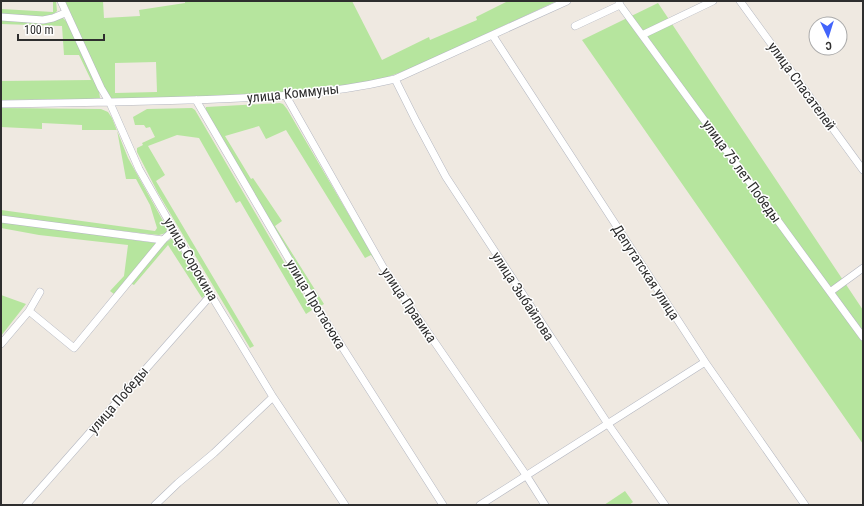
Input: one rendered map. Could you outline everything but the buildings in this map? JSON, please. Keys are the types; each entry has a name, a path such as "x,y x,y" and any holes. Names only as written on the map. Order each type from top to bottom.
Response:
{"street":[{"name":"улица Сорокина","path":"61,1 65,13 100,88 110,103 139,169 211,295 273,397 345,505"},
{"name":"улица Коммуны","path":"1,104 110,103 286,96 375,84 395,79 493,36 567,1"},
{"path":"642,35 713,1"},
{"name":"улица Спасателей","path":"740,1 863,170"},
{"path":"575,26 619,3"},
{"name":"улица 75 лет Победы","path":"619,3 863,337"},
{"path":"1,17 43,20 65,13"},
{"name":"Депутатская улица","path":"493,36 705,362 804,505"},
{"name":"улица Зыбайлова","path":"395,79 446,177 608,424 665,505"},
{"name":"улица Правика","path":"286,96 383,267 545,505"},
{"name":"улица Протасюка","path":"196,100 318,309 442,505"},
{"path":"1,219 163,240"},
{"path":"29,311 74,348 163,240 174,230"},
{"path":"830,292 863,268"},
{"path":"1,344 29,311 40,292"},
{"name":"улица Победы","path":"26,505 211,295"},
{"path":"480,505 705,362"},
{"path":"155,505 178,483 214,453 273,397"}],"green space":[{"path":"1,1 2,9 53,12 53,1 56,1 57,11 53,14 40,17 1,15"},
{"path":"65,1 103,1 104,18 140,16 139,10 185,3 185,1 352,1 382,60 429,37 430,40 477,20 476,17 508,1 557,1 410,69 376,81 286,94 111,98 107,94 77,31","holes":["156,62 157,92 115,93 115,63"]},
{"path":"658,3 863,310 863,444 582,40"},
{"path":"62,17 67,22 99,91 100,98 1,100 1,81 91,80 79,55 64,55 62,26 1,24 1,20"},
{"path":"280,103 287,109 380,268 371,255 365,258 286,130 266,139 259,126 225,136 251,179 253,178 282,221 275,226 324,304 319,307 204,114 206,107"},
{"path":"1,108 101,109 108,112 117,130 82,130 82,125 42,123 42,129 1,127"},
{"path":"192,108 195,110 312,310 306,314 240,201 236,203 199,138 177,135 148,146 165,175 156,181 254,346 250,348 158,193 137,152 137,148 143,145 142,143 155,137 150,127 146,128 144,125 135,125 133,117 147,109"},
{"path":"117,131 128,158 167,228 166,233 159,235 1,217 1,210 155,231 157,228 150,205 136,179 126,179"},
{"path":"1,222 156,243 114,294 110,291 124,276 128,245 39,235 1,228"},
{"path":"173,238 206,294 202,298 168,245 134,285 130,283 166,242"},
{"path":"1,295 26,304 1,336"},
{"path":"625,491 633,502 629,505 604,505"}]}
